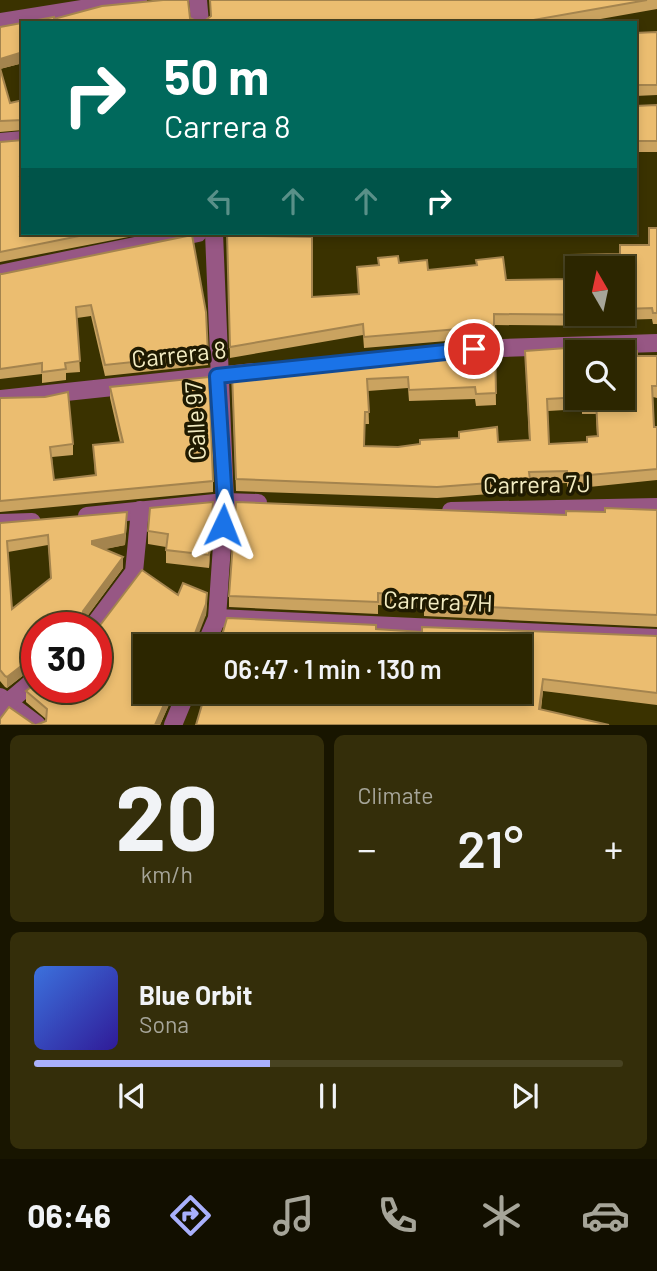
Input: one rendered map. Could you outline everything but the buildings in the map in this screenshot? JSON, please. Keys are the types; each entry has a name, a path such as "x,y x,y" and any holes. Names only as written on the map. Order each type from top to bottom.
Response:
{"street":[{"path":"0,22 138,0"},
{"path":"198,0 200,21"},
{"path":"0,142 21,140"},
{"path":"0,274 188,235"},
{"name":"Calle 97","path":"210,634 217,618 225,502 217,376 214,235"},
{"path":"461,350 657,343"},
{"name":"Carrera 8","path":"0,399 271,370"},
{"path":"0,523 225,502 279,504"},
{"name":"Carrera 7J","path":"428,510 657,507"},
{"path":"104,612 134,572 140,510"},
{"name":"Carrera 7H","path":"217,618 657,638"},
{"path":"21,689 2,703 37,725"},
{"path":"173,725 182,704"}],"route":[{"path":"223,525 225,502 217,376 474,349"}]}
